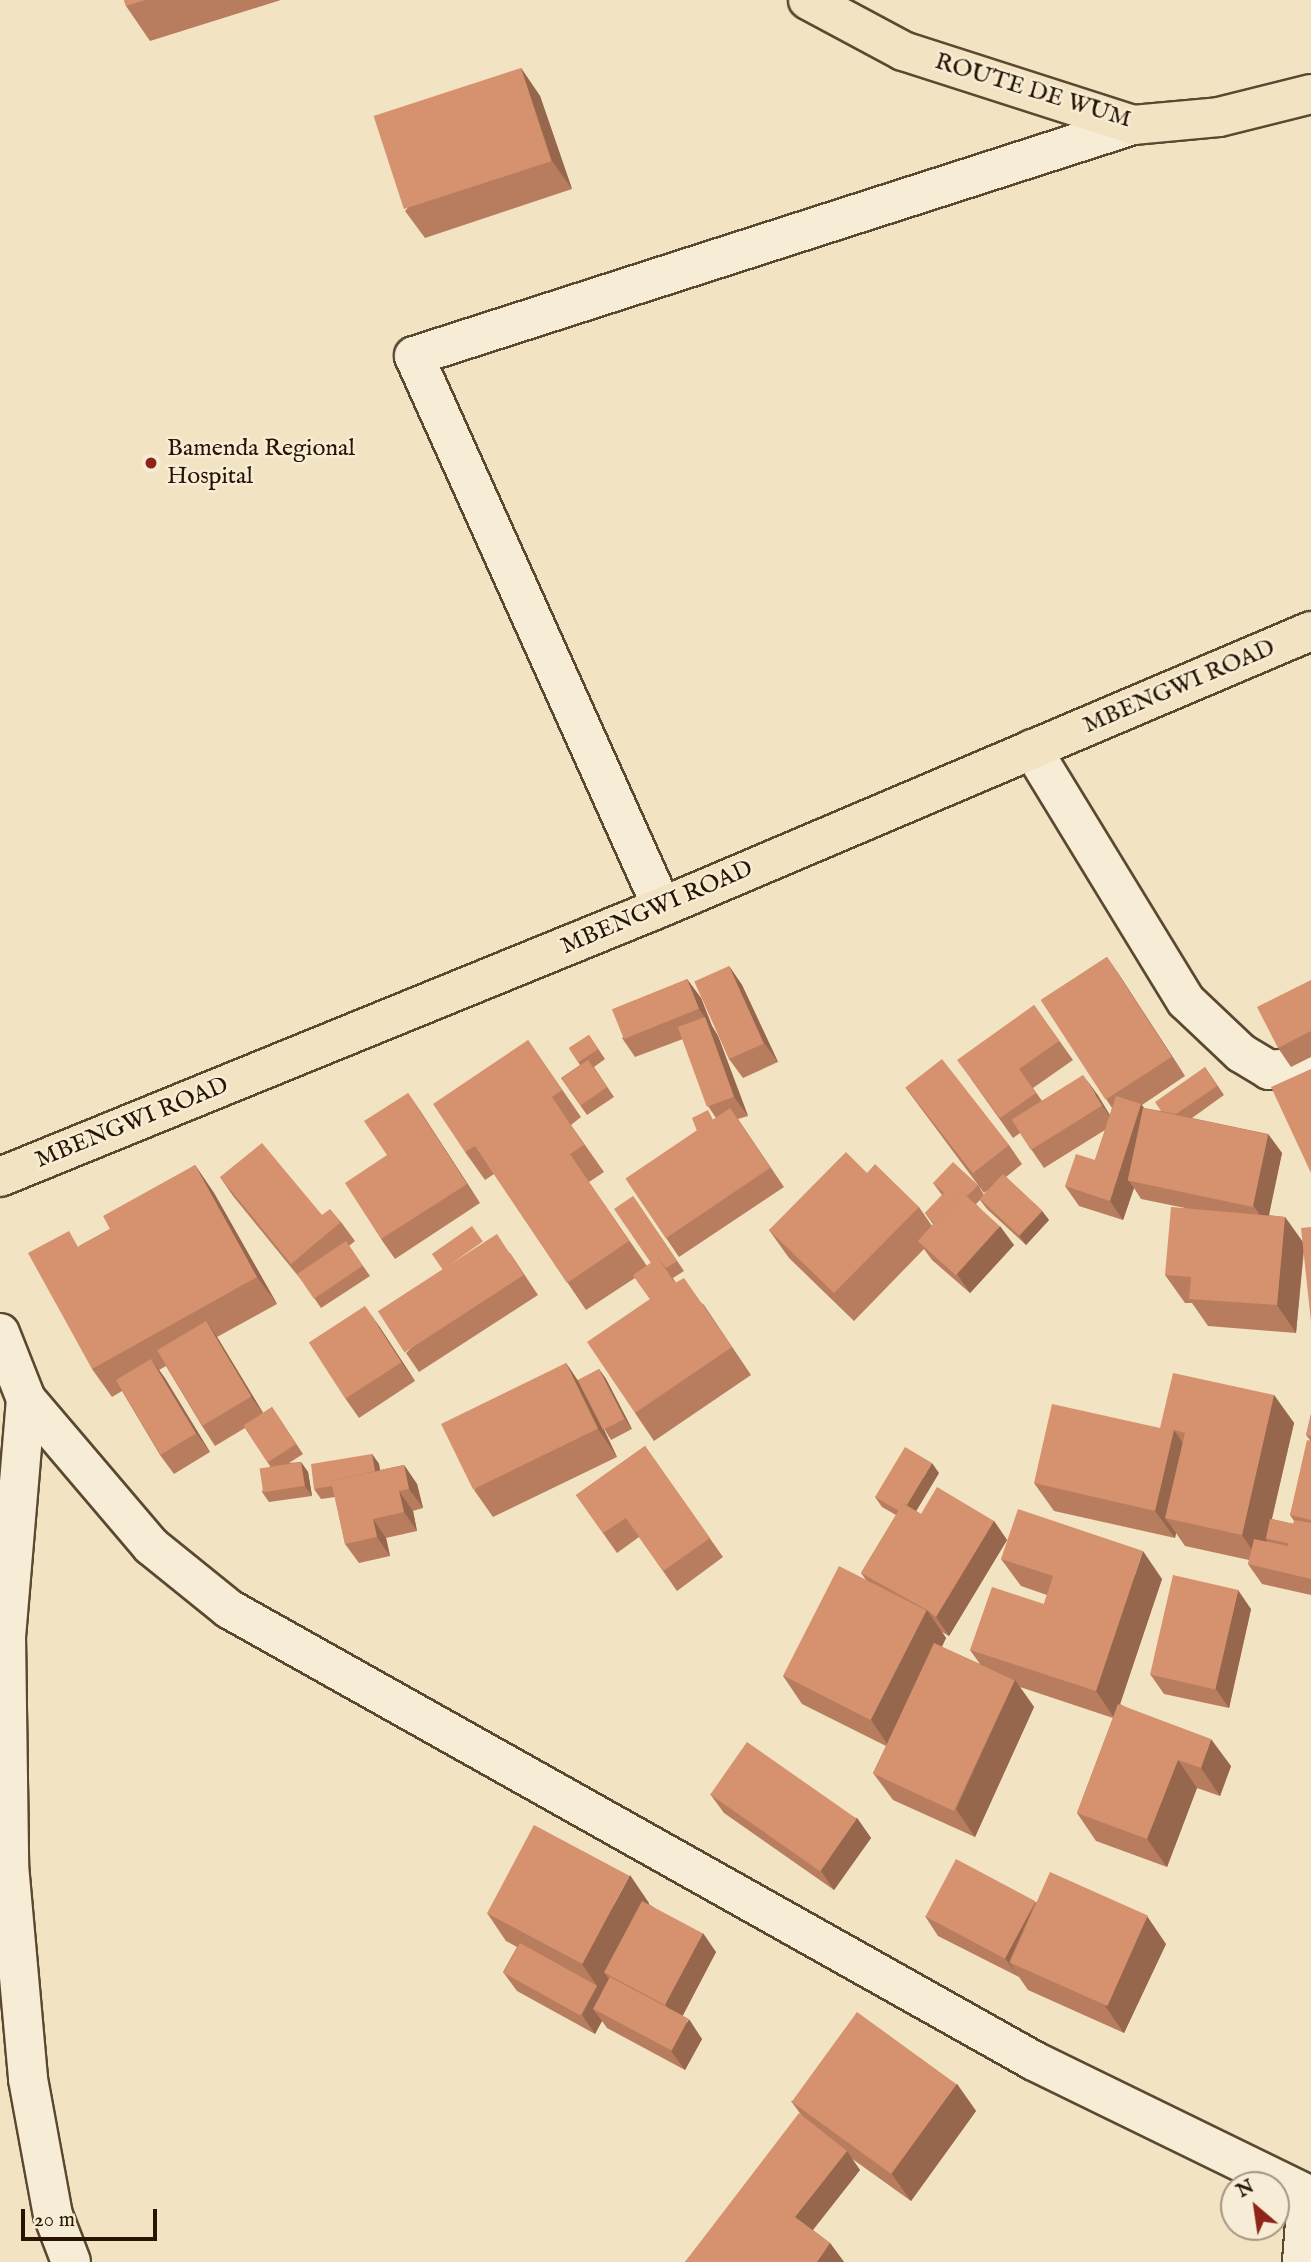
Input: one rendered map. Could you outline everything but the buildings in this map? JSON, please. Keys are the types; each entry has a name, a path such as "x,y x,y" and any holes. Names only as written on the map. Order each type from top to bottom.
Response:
{"main road":[{"name":"ROUTE DE WUM","path":"808,0 903,51 1133,125 1219,117 1311,94"},
{"name":"MBENGWI ROAD","path":"0,1177 662,907 1311,631"}],"street":[{"path":"662,907 414,356 1133,125"},
{"path":"1032,749 1186,1001 1241,1053 1269,1070 1311,1066"},
{"path":"0,1332 26,1399 151,1546 229,1609 1034,2061 1309,2195 1302,2262"},
{"path":"26,1399 6,1636 8,1852 28,2079 53,2215 71,2262"}],"place":[{"name":"Bamenda Regional Hospital","path":"151,463"}]}
